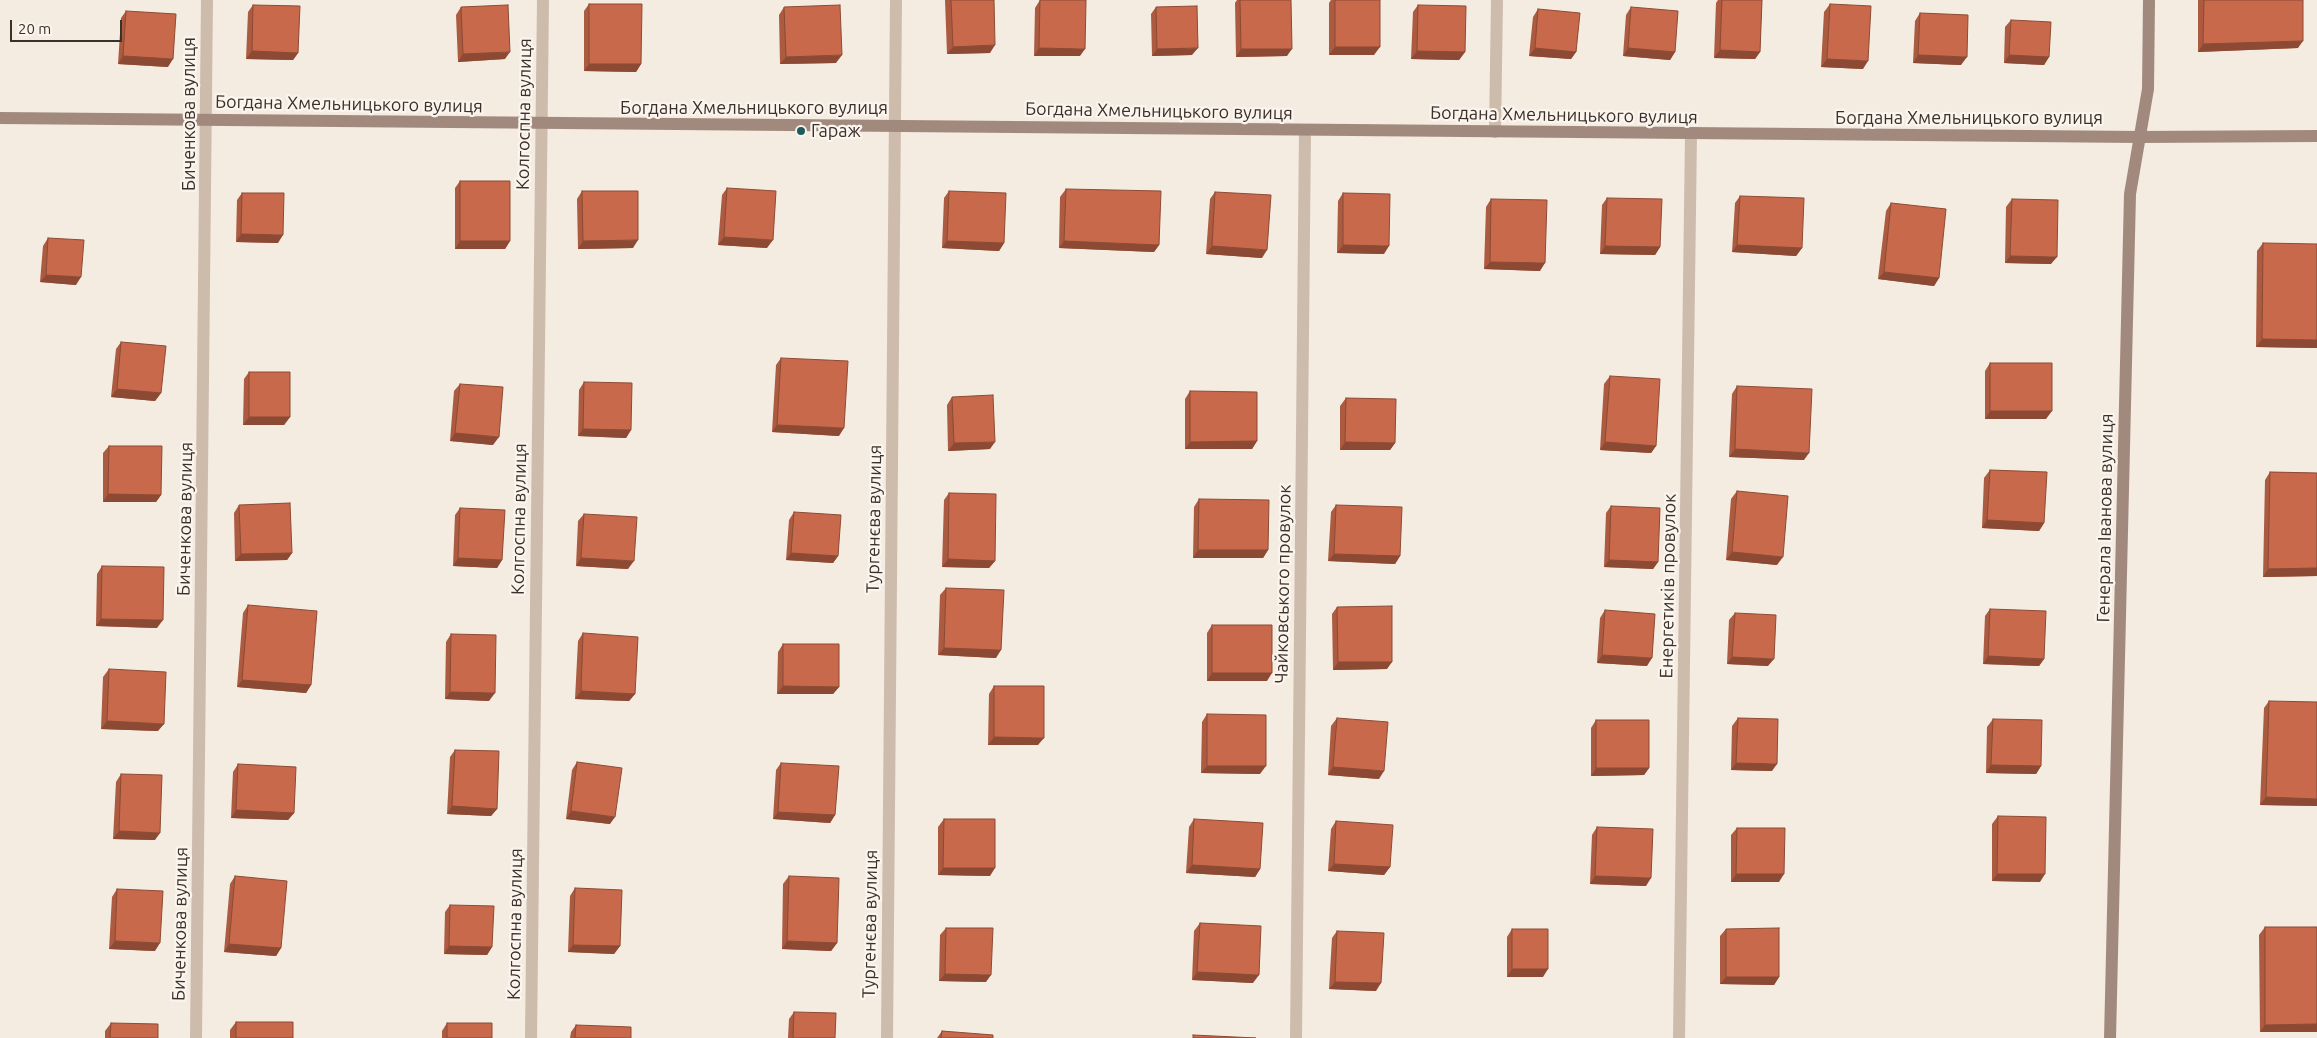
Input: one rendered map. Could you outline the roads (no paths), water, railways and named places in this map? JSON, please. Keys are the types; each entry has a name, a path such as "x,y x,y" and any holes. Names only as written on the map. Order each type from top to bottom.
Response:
{"street":[{"name":"Биченкова вулиця","path":"196,1038 208,0"},
{"name":"Колгоспна вулиця","path":"531,1038 543,0"},
{"name":"Тургенєва вулиця","path":"887,1038 896,0"},
{"path":"1495,132 1497,0"},
{"name":"Генерала Іванова вулиця","path":"2110,1038 2130,194 2148,89 2149,0"},
{"name":"Богдана Хмельницького вулиця","path":"0,118 1691,134 2140,137 2317,136"},
{"name":"Чайковського провулок","path":"1296,1038 1305,130"},
{"name":"Енергетиків провулок","path":"1679,1038 1691,134"}],"place":[{"name":"Гараж","path":"801,131"}]}
